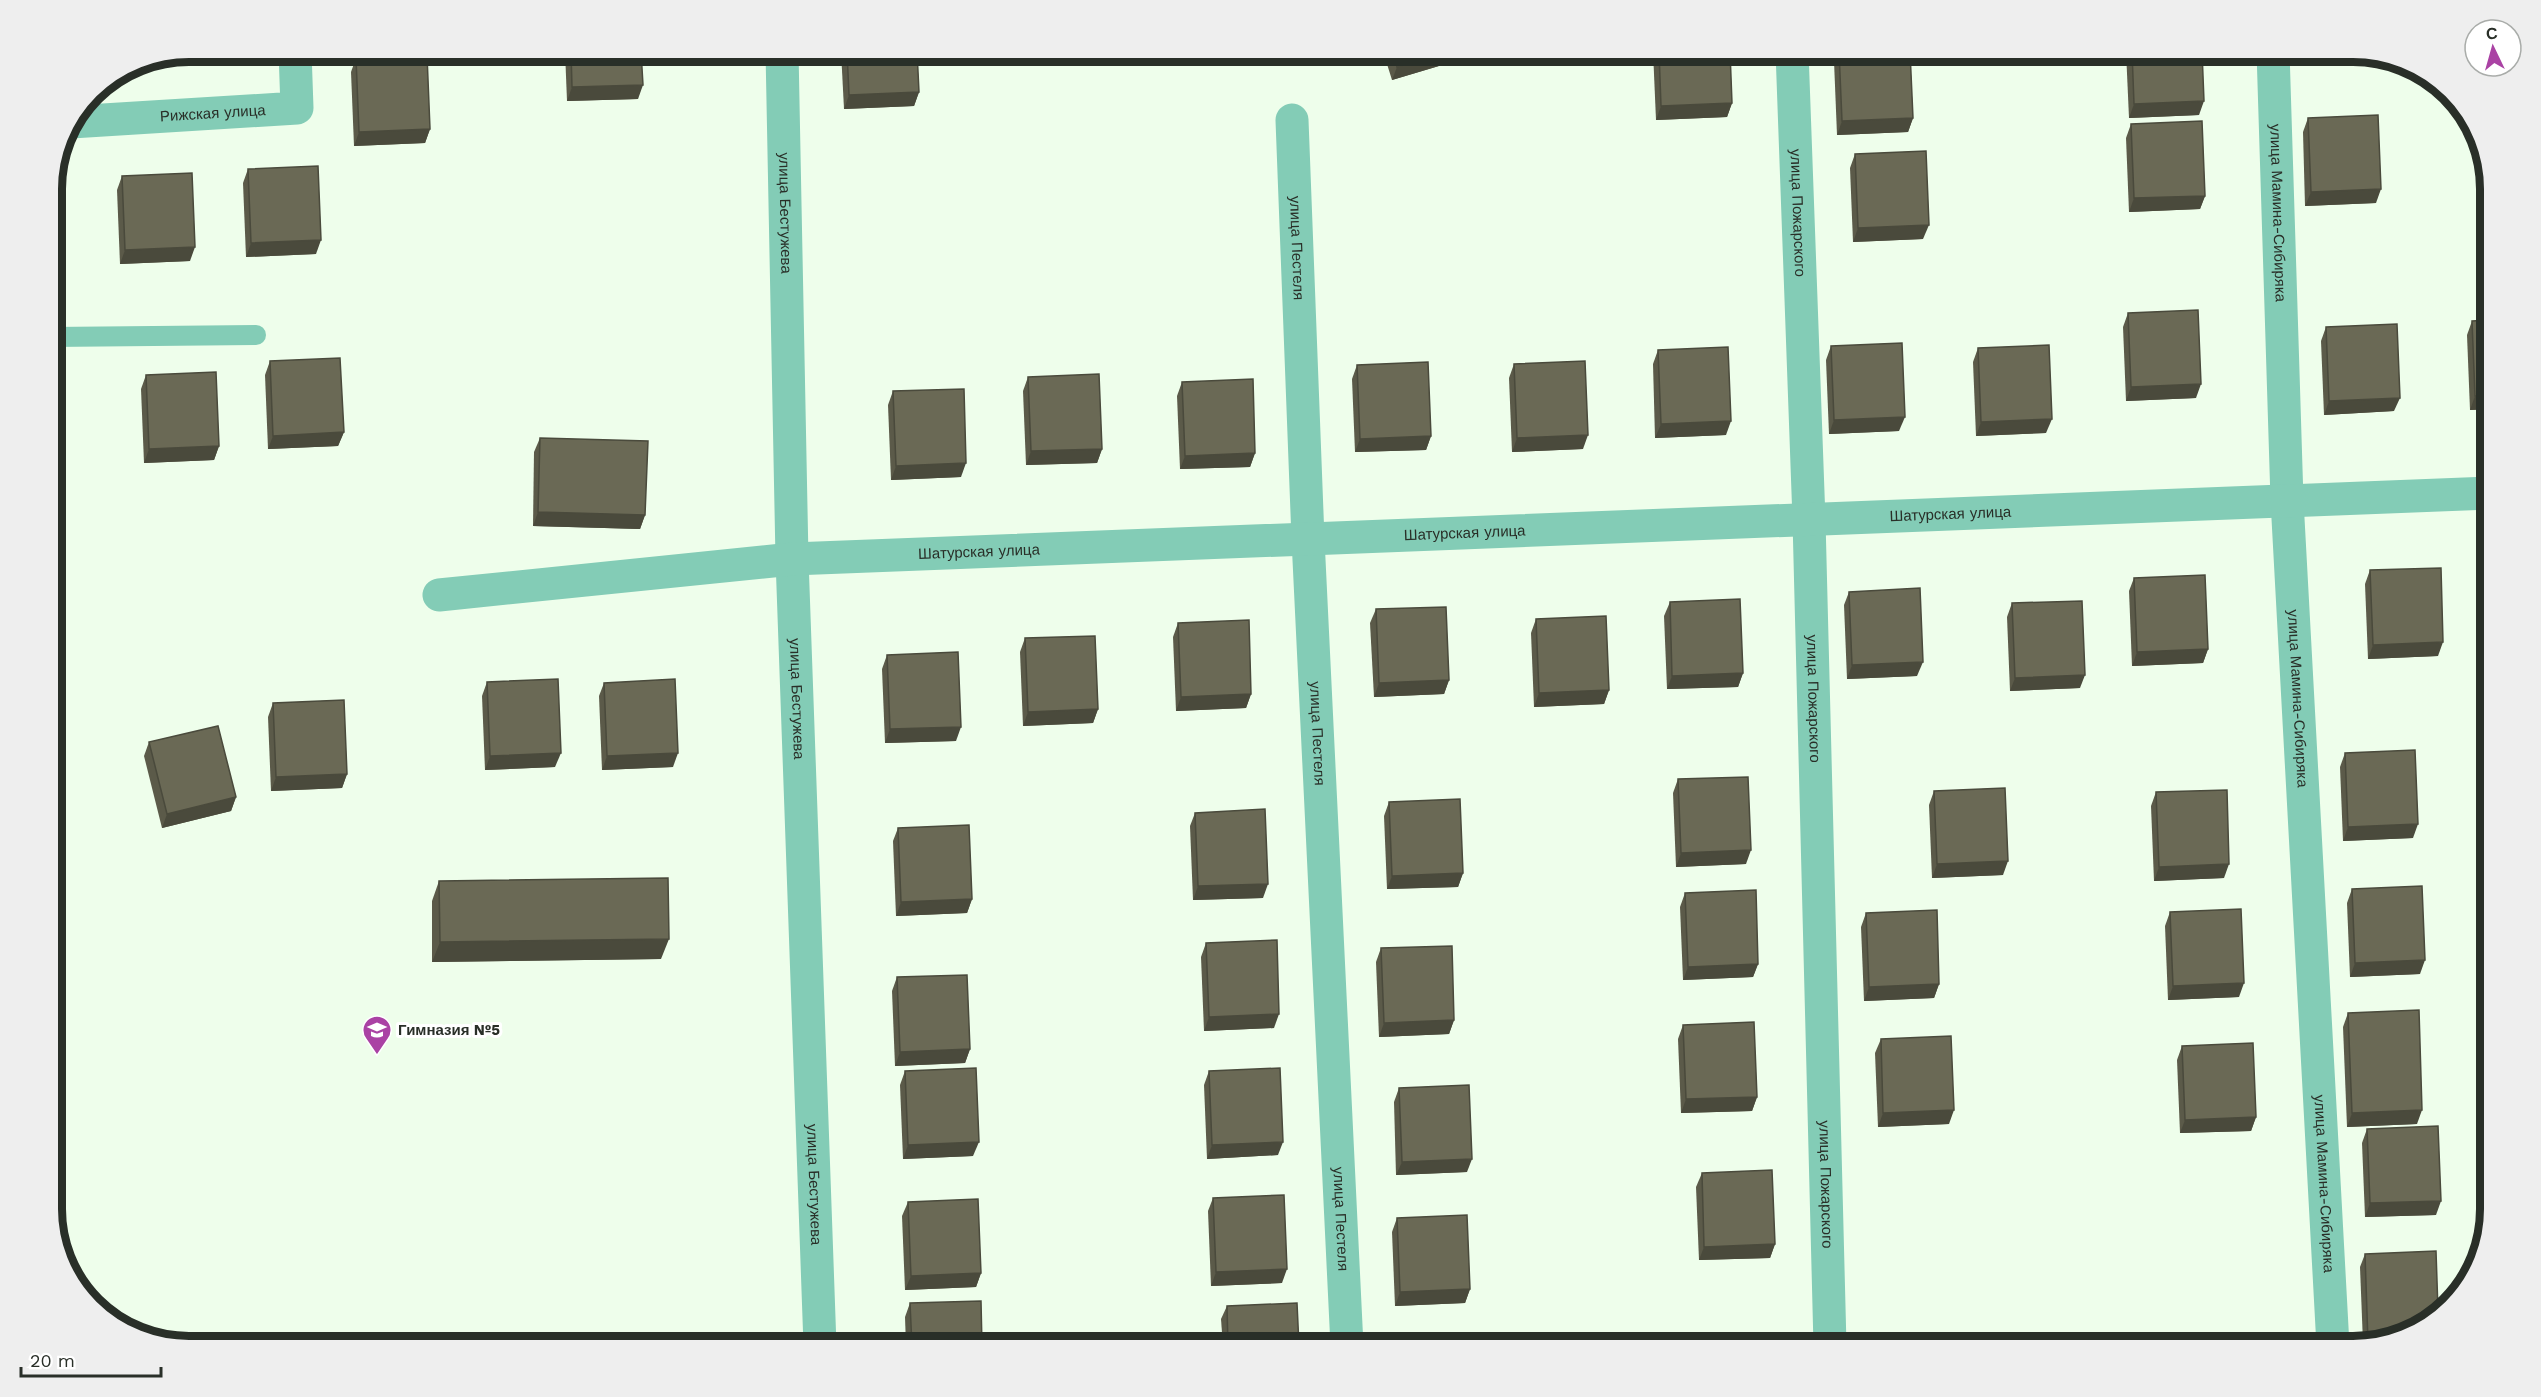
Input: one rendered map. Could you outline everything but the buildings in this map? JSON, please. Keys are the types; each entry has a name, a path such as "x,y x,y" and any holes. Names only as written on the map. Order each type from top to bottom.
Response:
{"street":[{"name":"Рижская улица","path":"81,122 297,108 295,62"},
{"name":"улица Бестужева","path":"782,62 792,559 820,1336"},
{"name":"улица Пожарского","path":"1792,62 1809,520 1830,1336"},
{"name":"улица Мамина-Сибиряка","path":"2273,62 2287,500 2332,1336"},
{"name":"улица Пестеля","path":"1292,120 1308,539 1347,1336"},
{"name":"Шатурская улица","path":"439,595 792,559 2479,493"}],"lane":[{"path":"62,337 256,335"}],"place":[{"name":"Гимназия №5","path":"377,1056"}]}
